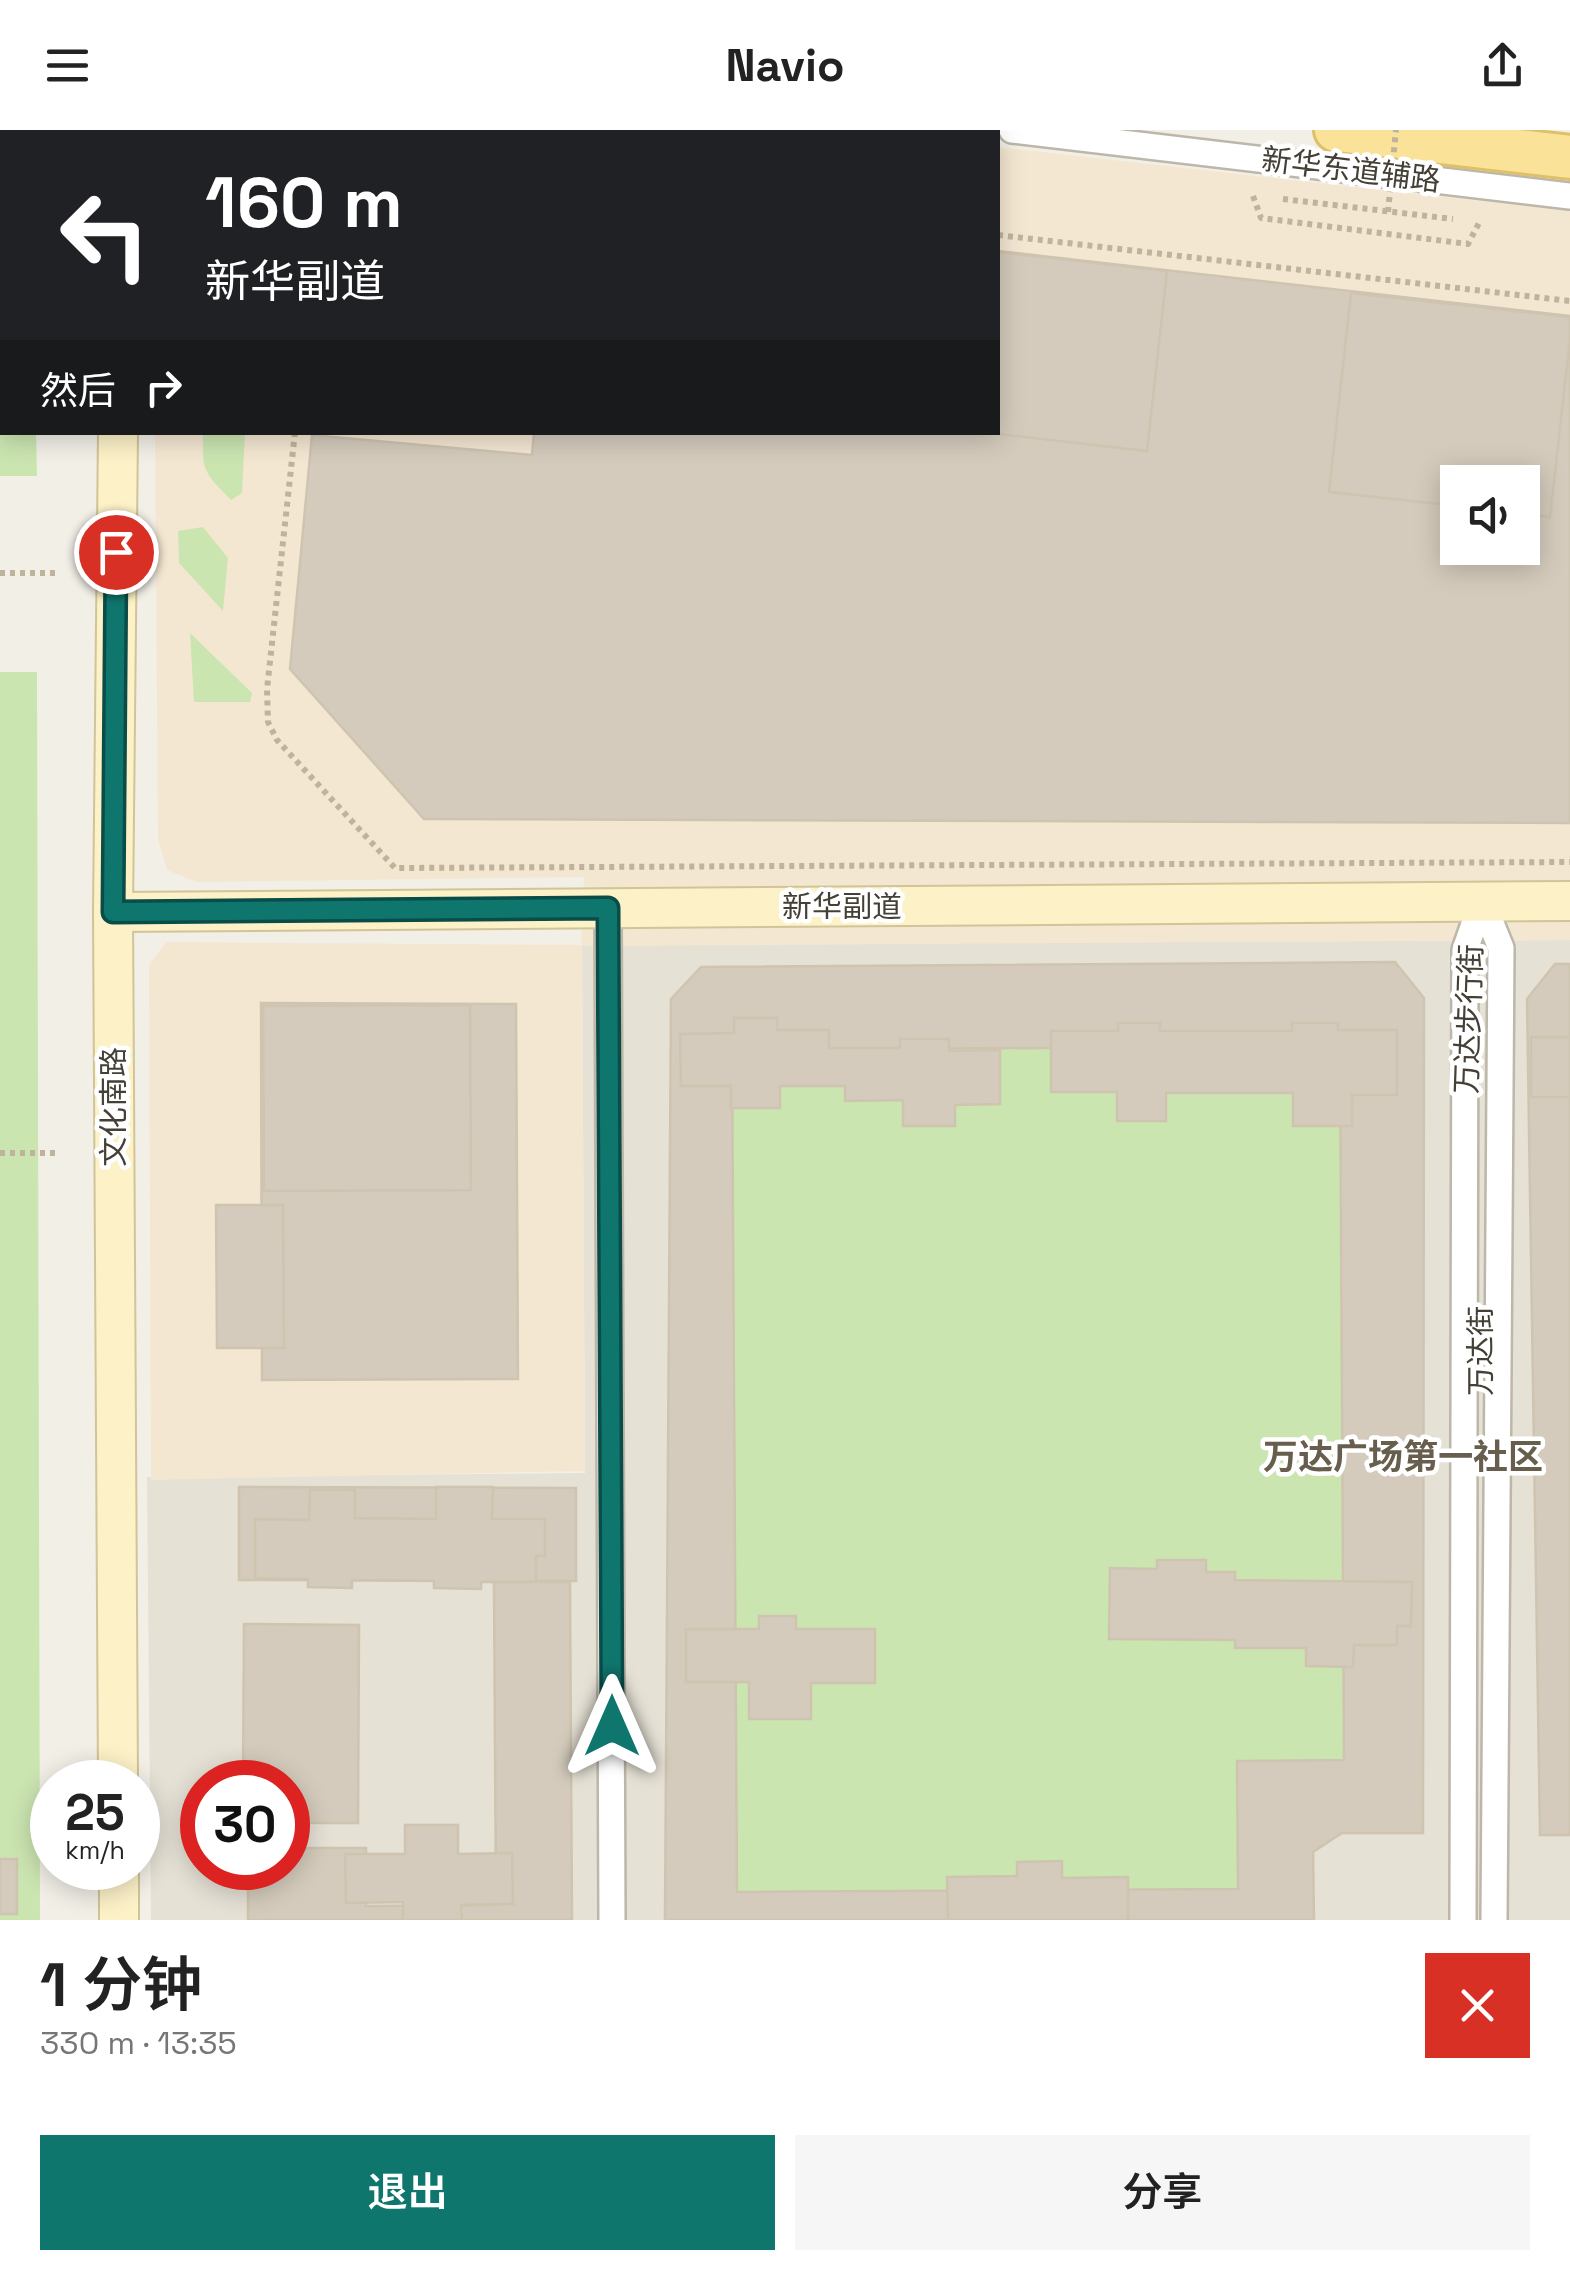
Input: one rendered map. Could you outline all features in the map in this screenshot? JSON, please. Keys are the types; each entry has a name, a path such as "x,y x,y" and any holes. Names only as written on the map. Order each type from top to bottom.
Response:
{"main road":[{"path":"1336,130 1570,157"}],"street":[{"name":"新华东道辅路","path":"1012,130 1570,196"},
{"name":"文化南路","path":"118,435 113,912 118,1760"},
{"name":"新华副道","path":"113,912 1570,900"},
{"name":"万达步行街","path":"1463,1920 1465,950 1482,901"},
{"name":"万达步行街","path":"1482,901 1501,948 1494,1920"},
{"name":"万达街","path":"1479,1920 1482,901"},
{"path":"608,908 612,1920"},
{"path":"118,1890 119,1920"}],"path":[{"path":"1388,212 1396,130"},
{"path":"1253,196 1260,218 1468,244 1479,223"},
{"path":"1283,199 1453,220"},
{"path":"1000,235 1570,300"},
{"path":"295,435 267,689 268,722 278,740 394,868 1570,862"},
{"path":"0,572 57,572"},
{"path":"0,1153 54,1152"}],"shaded area":[{"path":"1000,147 1570,211 1570,940 582,946 585,1471 151,1480 149,965 166,942 581,945 584,877 197,882 167,870 158,839 155,435 1000,435"},
{"path":"1570,940 1570,1920 151,1920 151,1890 160,1890 160,1760 150,1760 147,1477 585,1473 582,945"}],"green space":[{"path":"0,435 36,435 37,476 0,476"},
{"path":"203,435 245,435 242,493 231,500 206,471"},
{"path":"203,527 228,558 223,611 179,563 178,531"},
{"path":"190,633 252,693 250,702 194,702"},
{"path":"0,672 37,672 40,1760 30,1760 30,1890 40,1890 40,1920 0,1920"},
{"path":"1340,1046 1344,1760 1237,1761 1238,1889 737,1892 732,1050"}],"building":[{"path":"1000,251 1570,316 1570,823 424,819 290,669 312,435 532,455 534,435 1000,435"},
{"path":"1000,252 1167,271 1147,451 1000,434"},
{"path":"1351,293 1570,317 1550,517 1540,516 1540,465 1440,465 1440,504 1329,492"},
{"path":"1395,962 1424,998 1423,1833 1342,1833 1313,1852 1314,1920 665,1920 671,999 701,967","holes":["1340,1046 1344,1760 1237,1761 1238,1889 737,1892 732,1050"]},
{"path":"1555,964 1570,964 1570,1835 1540,1835 1527,999"},
{"path":"261,1003 516,1004 518,1379 262,1380"},
{"path":"470,1005 471,1190 264,1191 263,1006"},
{"path":"734,1018 777,1018 777,1030 829,1030 829,1048 900,1048 900,1039 949,1039 949,1051 1000,1050 1000,1104 955,1105 955,1126 903,1126 903,1100 845,1101 845,1086 780,1086 780,1108 731,1108 731,1086 681,1086 680,1034 734,1033"},
{"path":"1118,1023 1160,1023 1160,1031 1292,1031 1292,1023 1338,1023 1338,1030 1397,1030 1397,1095 1352,1095 1352,1126 1293,1126 1293,1093 1166,1093 1166,1121 1117,1121 1117,1092 1051,1092 1051,1031 1118,1031"},
{"path":"1531,1037 1570,1037 1570,1097 1531,1097"},
{"path":"216,1205 283,1205 284,1348 217,1348"},
{"path":"239,1487 576,1488 576,1581 239,1580"},
{"path":"436,1487 493,1487 492,1519 545,1519 545,1556 536,1556 536,1582 481,1582 481,1589 434,1588 434,1581 352,1580 352,1588 308,1587 308,1579 255,1578 255,1519 309,1520 310,1490 355,1490 355,1518 436,1519"},
{"path":"1157,1560 1206,1560 1206,1572 1235,1572 1235,1580 1412,1582 1411,1626 1397,1626 1397,1645 1354,1645 1353,1667 1306,1666 1306,1648 1235,1648 1235,1640 1109,1639 1110,1568 1157,1569"},
{"path":"494,1582 570,1582 572,1920 248,1920 248,1890 310,1890 310,1848 366,1848 366,1906 496,1905"},
{"path":"759,1616 796,1616 796,1629 875,1629 875,1683 811,1683 811,1719 749,1719 749,1682 686,1682 686,1629 759,1629"},
{"path":"244,1624 359,1625 358,1823 310,1823 310,1760 243,1760"},
{"path":"405,1825 458,1825 458,1854 512,1853 513,1904 461,1905 462,1920 403,1920 403,1902 346,1903 345,1854 405,1854"},
{"path":"0,1859 17,1859 17,1914 0,1914"},
{"path":"1062,1861 1062,1878 1128,1877 1128,1920 948,1920 947,1877 1017,1876 1017,1862"}],"district":[{"name":"万达广场第一社区","path":"1403,1457"}],"route":[{"path":"116,552 113,912 608,908 612,1726"}]}
